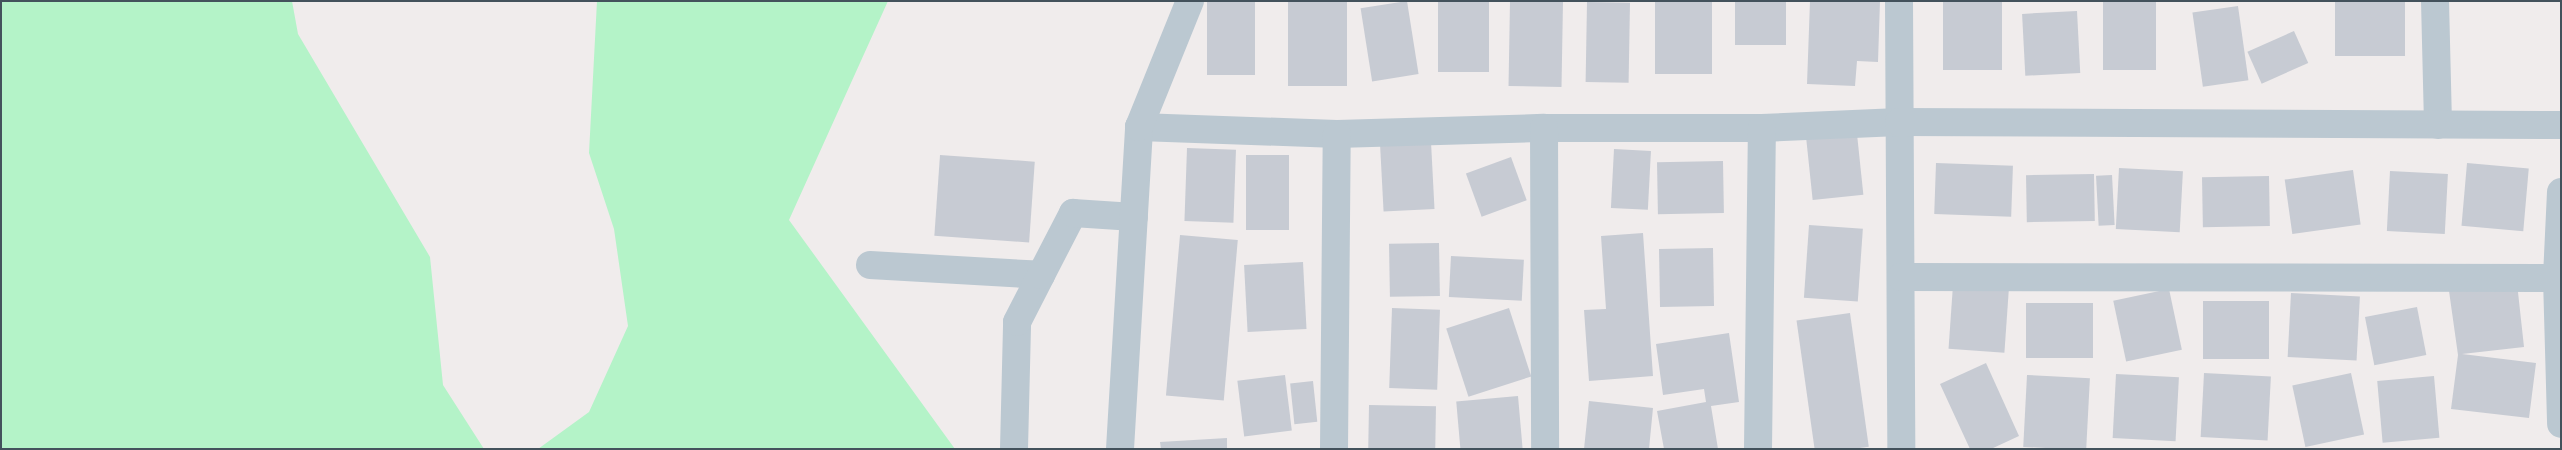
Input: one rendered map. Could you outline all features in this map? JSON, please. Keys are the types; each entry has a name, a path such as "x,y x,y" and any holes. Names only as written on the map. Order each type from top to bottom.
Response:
{"street":[{"path":"1120,449 1139,127 1190,1"},
{"path":"1899,1 1901,449"},
{"path":"2435,1 2438,125"},
{"path":"1139,127 1337,134 1544,128 1762,128 1899,122 2561,125"},
{"path":"1544,128 1545,449"},
{"path":"1758,449 1762,128"},
{"path":"1334,449 1337,134"},
{"path":"2561,192 2557,278 2561,424"},
{"path":"1014,449 1017,322 1074,213 1134,217"},
{"path":"870,265 1041,276"},
{"path":"1901,277 2557,278"}],"green space":[{"path":"1,1 292,1 298,34 430,257 443,385 484,449 1,449"},
{"path":"597,1 888,1 789,220 955,449 538,449 589,412 628,326 614,229 589,153"}],"building":[{"path":"1207,1 1255,1 1255,75 1207,75"},
{"path":"1288,1 1347,1 1347,86 1288,86"},
{"path":"1407,1 1419,74 1372,81 1361,8"},
{"path":"1510,1 1563,2 1562,87 1509,86"},
{"path":"1655,1 1712,1 1712,74 1655,74"},
{"path":"1735,1 1786,1 1786,45 1735,45"},
{"path":"1810,1 1880,1 1878,62 1857,61 1855,86 1807,84"},
{"path":"1943,1 2002,1 2002,70 1943,70"},
{"path":"2103,1 2156,1 2156,70 2103,70"},
{"path":"2335,1 2405,1 2405,56 2335,56"},
{"path":"1438,2 1489,2 1489,72 1438,72"},
{"path":"1587,2 1630,3 1629,83 1586,82"},
{"path":"2238,6 2248,80 2203,87 2192,12"},
{"path":"2077,11 2080,73 2025,76 2022,14"},
{"path":"2294,31 2308,63 2262,84 2247,52"},
{"path":"1857,134 1863,195 1813,200 1806,139"},
{"path":"1431,142 1435,209 1384,212 1380,145"},
{"path":"1187,148 1236,150 1233,223 1184,221"},
{"path":"1614,149 1651,151 1648,210 1611,208"},
{"path":"940,155 1035,162 1029,242 934,236"},
{"path":"1246,155 1289,155 1289,230 1246,230"},
{"path":"1511,157 1527,200 1482,217 1466,173"},
{"path":"1723,161 1724,213 1658,214 1657,162"},
{"path":"1936,163 2013,166 2011,217 1934,214"},
{"path":"2467,163 2529,168 2523,231 2462,226"},
{"path":"2119,168 2183,171 2180,232 2116,229"},
{"path":"2353,170 2361,224 2292,234 2285,180"},
{"path":"2390,171 2448,174 2445,234 2387,231"},
{"path":"2094,174 2095,221 2027,222 2026,175"},
{"path":"2112,175 2115,225 2099,226 2096,176"},
{"path":"2269,176 2270,226 2203,227 2202,177"},
{"path":"1809,225 1863,229 1858,302 1804,298"},
{"path":"1643,233 1653,376 1589,381 1584,310 1606,309 1601,236"},
{"path":"1180,235 1238,240 1224,400 1166,395"},
{"path":"1439,243 1440,296 1390,297 1389,244"},
{"path":"1713,248 1714,306 1660,307 1659,249"},
{"path":"1451,256 1524,260 1522,301 1449,297"},
{"path":"1303,262 1307,329 1248,332 1244,265"},
{"path":"2517,283 2524,347 2462,354 2536,363 2529,418 2451,409 2458,355 2449,291"},
{"path":"1953,285 2009,289 2004,353 1949,349"},
{"path":"2169,289 2182,350 2126,361 2113,301"},
{"path":"2291,293 2360,297 2357,361 2288,357"},
{"path":"2203,301 2269,301 2269,359 2203,359"},
{"path":"2026,303 2093,303 2093,358 2026,358"},
{"path":"2417,307 2426,355 2374,365 2365,317"},
{"path":"1392,308 1440,310 1437,390 1389,388"},
{"path":"1509,308 1531,376 1468,397 1446,328"},
{"path":"1850,313 1869,447 1852,449 1815,449 1797,321"},
{"path":"1729,333 1739,402 1711,406 1718,449 1664,449 1657,411 1706,402 1704,389 1663,395 1656,344"},
{"path":"1986,363 2019,436 1991,449 1970,449 1940,384"},
{"path":"2204,373 2271,377 2268,440 2201,437"},
{"path":"2351,373 2364,435 2305,447 2292,385"},
{"path":"2116,374 2179,377 2176,441 2113,438"},
{"path":"1285,375 1292,431 1244,436 1237,381"},
{"path":"2027,375 2090,378 2086,449 2023,447"},
{"path":"2434,376 2439,438 2383,443 2377,381"},
{"path":"1313,381 1317,422 1294,424 1290,383"},
{"path":"1518,396 1523,449 1460,449 1456,401"},
{"path":"1589,401 1653,408 1649,449 1584,449"},
{"path":"1369,405 1436,406 1435,449 1368,449"},
{"path":"1227,438 1227,449 1161,449 1160,442"}]}
